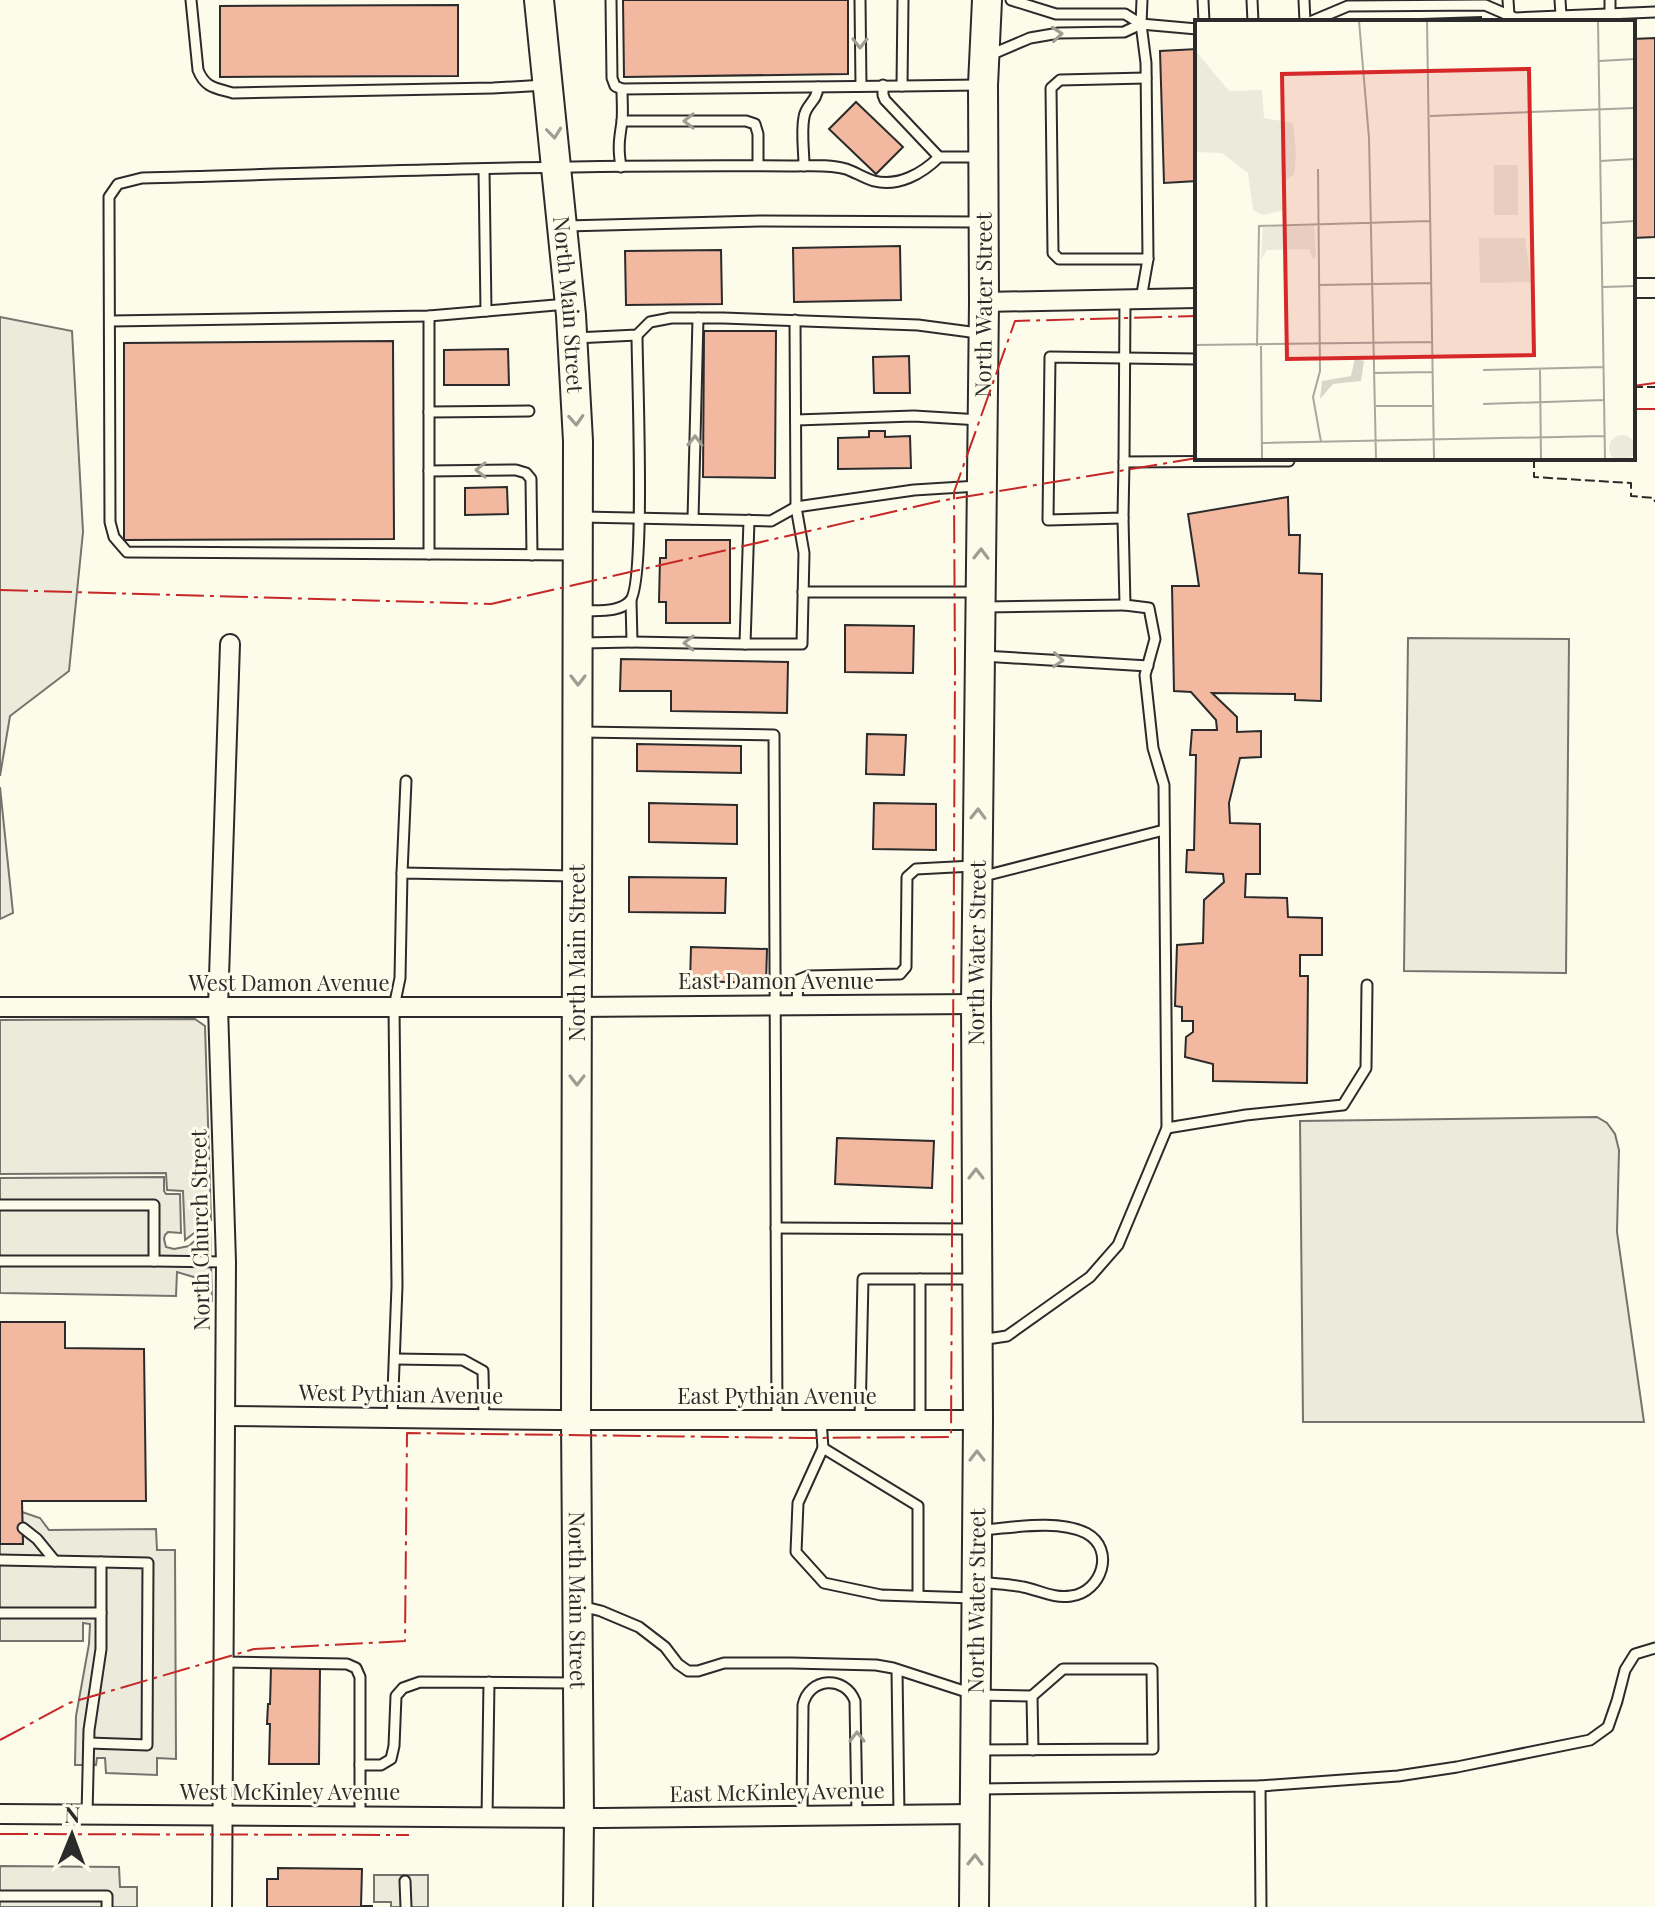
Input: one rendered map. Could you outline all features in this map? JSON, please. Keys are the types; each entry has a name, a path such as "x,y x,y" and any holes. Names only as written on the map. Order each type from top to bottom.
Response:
{"main road":[{"name":"North Main Street","path":"539,0 570,304 578,441 578,1907"},
{"name":"North Water Street","path":"974,1907 978,1420 976,1004 984,302 983,71 987,0"}],"street":[{"path":"984,302 1195,298"},
{"name":"North Church Street","path":"222,1907 226,1262 218,1007 230,644"},
{"name":"East Damon Avenue","path":"577,1007 976,1004"},
{"name":"West Damon Avenue","path":"0,1007 577,1007"},
{"name":"West Pythian Avenue","path":"225,1416 576,1420"},
{"name":"East Pythian Avenue","path":"576,1420 978,1420"},
{"name":"East McKinley Avenue","path":"579,1818 899,1815 975,1802"},
{"name":"West McKinley Avenue","path":"0,1814 579,1818"}],"lane":[{"path":"191,0 198,70 202,81 233,93 548,85"},
{"path":"611,0 612,78 615,86 622,89 902,86 983,71 1030,38 1059,33 1124,32 1141,24"},
{"path":"860,0 861,86"},
{"path":"902,86 903,0"},
{"path":"1011,0 1056,14 1125,14 1141,24 1195,29"},
{"path":"1125,605 1125,357 1133,299 1148,259 1142,0"},
{"path":"1203,0 1204,20"},
{"path":"1252,0 1253,20"},
{"path":"1304,0 1308,20"},
{"path":"1508,0 1509,15"},
{"path":"1560,0 1561,15"},
{"path":"1610,0 1610,13"},
{"path":"1313,20 1358,3 1485,5 1515,18 1655,12"},
{"path":"1146,78 1060,80 1051,88 1053,253 1059,259 1148,259"},
{"path":"883,85 885,100 939,157"},
{"path":"804,166 804,117 818,95 818,87"},
{"path":"621,167 618,136 622,121 622,89"},
{"path":"622,121 746,121 755,124 758,134 758,165"},
{"path":"579,555 127,552 114,537 110,522 109,197 118,184 142,178 758,165 831,166 873,181 898,182 915,176 939,157 983,157"},
{"path":"484,169 486,311"},
{"path":"562,226 760,221 983,222"},
{"path":"111,321 429,316 570,304"},
{"path":"429,316 429,554"},
{"path":"572,338 637,335 650,322 671,318 918,325 983,334"},
{"path":"693,519 698,318"},
{"path":"578,643 802,644 804,553 796,507 795,320"},
{"path":"632,642 631,600 636,588 639,518 637,335"},
{"path":"1123,518 1048,520 1050,357 1195,359"},
{"path":"429,412 529,411"},
{"path":"796,420 914,416 982,420"},
{"path":"1124,462 1289,460"},
{"path":"429,471 516,470 526,473 531,479 532,555"},
{"path":"579,517 771,521 796,507 914,490 982,486"},
{"path":"745,644 749,520"},
{"path":"803,592 1149,608 1155,639 1145,675 1153,748 1164,785 1167,1128 1118,1245 1090,1277 1007,1336 977,1341"},
{"path":"578,612 617,609 631,600"},
{"path":"980,655 1148,666"},
{"path":"578,732 774,735 777,1420"},
{"path":"392,1418 397,1286 394,1007 400,978 406,781"},
{"path":"797,1005 798,980 808,976 900,974 906,967 907,877 916,869 977,872 1164,830"},
{"path":"402,873 578,876"},
{"path":"1167,1128 1246,1115 1343,1105 1366,1068 1367,985"},
{"path":"0,1205 154,1205 154,1261"},
{"path":"776,1228 977,1229"},
{"path":"0,1261 226,1262"},
{"path":"860,1420 863,1279 977,1279"},
{"path":"920,1279 920,1420"},
{"path":"395,1359 463,1360 483,1371 484,1419"},
{"path":"821,1420 823,1448 798,1503 796,1552 824,1583 881,1595 918,1596 1023,1587 1056,1596 1071,1596 1094,1585 1101,1574 1102,1549 1085,1533 1039,1526 977,1530"},
{"path":"823,1448 918,1506 918,1596"},
{"path":"23,1528 55,1561"},
{"path":"0,1560 148,1563 147,1745 89,1743"},
{"path":"87,1815 92,1701 101,1649 101,1562"},
{"path":"577,1605 639,1627 665,1647 688,1671 724,1663 876,1665 976,1695 1032,1696 1063,1669 1152,1669 1153,1749 976,1750"},
{"path":"0,1613 101,1613"},
{"path":"975,1802 1398,1776 1590,1740 1608,1727 1625,1670 1635,1654 1655,1648"},
{"path":"223,1662 347,1664 356,1668 360,1677 360,1817"},
{"path":"828,1663 828,1683"},
{"path":"897,1670 899,1815"},
{"path":"360,1765 381,1765 391,1759 396,1696 403,1688 420,1682 578,1683"},
{"path":"487,1818 489,1682"},
{"path":"802,1816 804,1697 819,1685 828,1683 847,1687 855,1701 857,1815"},
{"path":"1032,1696 1033,1750"},
{"path":"1260,1786 1261,1907"},
{"path":"405,1881 406,1907"},
{"path":"0,1896 51,1902 107,1896 107,1907"}],"shaded area":[{"path":"0,317 72,331 83,532 69,671 10,716 0,776"},
{"path":"1408,638 1569,639 1566,973 1404,971"},
{"path":"0,787 13,913 0,919"},
{"path":"195,1019 205,1026 211,1220 185,1240 183,1191 167,1190 166,1173 0,1174 0,1020"},
{"path":"1597,1117 1607,1123 1615,1134 1619,1150 1617,1232 1644,1422 1303,1422 1300,1121"},
{"path":"164,1177 166,1194 180,1194 181,1233 168,1232 164,1239 166,1247 189,1246 210,1227 212,1302 197,1278 177,1272 176,1296 0,1293 0,1178"},
{"path":"22,1512 40,1518 49,1530 156,1529 157,1550 175,1550 176,1759 157,1758 157,1775 106,1773 105,1758 97,1758 96,1765 75,1765 76,1716 90,1624 83,1623 83,1641 0,1641 0,1544 23,1544"},
{"path":"0,1866 119,1867 120,1887 137,1887 137,1907 0,1907"},
{"path":"374,1875 428,1875 428,1907 391,1907 391,1902 374,1902"}],"building":[{"path":"623,0 848,0 848,74 624,77"},
{"path":"458,5 458,76 220,77 220,6"},
{"path":"1481,17 1481,20 1390,20"},
{"path":"1655,38 1655,237 1635,238 1635,39"},
{"path":"1195,49 1195,181 1164,183 1160,51"},
{"path":"856,102 903,147 876,174 829,129"},
{"path":"900,246 901,300 794,302 793,248"},
{"path":"721,250 722,304 626,305 625,251"},
{"path":"704,331 776,331 775,478 703,477"},
{"path":"393,341 394,539 124,540 124,343"},
{"path":"508,349 509,385 444,385 444,350"},
{"path":"909,356 910,393 874,393 873,357"},
{"path":"869,431 885,431 885,437 910,436 911,468 838,469 838,438 869,437"},
{"path":"507,487 508,514 465,515 465,488"},
{"path":"1288,497 1289,535 1300,535 1299,573 1322,574 1321,701 1295,700 1295,694 1212,693 1237,717 1237,732 1261,731 1261,757 1240,758 1229,803 1230,823 1260,824 1260,874 1246,874 1245,897 1287,898 1288,917 1322,918 1322,955 1300,955 1300,976 1308,976 1307,1083 1213,1081 1213,1064 1185,1057 1186,1037 1193,1032 1193,1021 1182,1021 1182,1007 1175,1006 1177,945 1203,943 1204,900 1224,882 1223,874 1186,872 1187,850 1194,850 1196,755 1190,755 1192,730 1217,730 1216,720 1191,692 1174,691 1172,586 1199,586 1188,514"},
{"path":"666,540 730,540 730,623 666,623 666,602 659,602 660,558 666,558"},
{"path":"845,625 914,626 913,673 845,672"},
{"path":"621,659 788,662 787,713 671,711 671,691 620,691"},
{"path":"867,734 906,735 904,775 866,774"},
{"path":"637,744 741,746 741,773 637,771"},
{"path":"649,803 737,805 737,844 649,842"},
{"path":"874,803 936,804 936,850 873,849"},
{"path":"629,877 726,878 725,913 629,912"},
{"path":"691,947 767,949 766,983 690,981"},
{"path":"837,1138 934,1141 932,1188 835,1184"},
{"path":"0,1322 65,1322 65,1348 144,1349 146,1501 22,1501 23,1544 0,1544"},
{"path":"271,1667 320,1668 319,1764 269,1764 270,1724 267,1724"},
{"path":"278,1868 362,1869 361,1906 372,1907 267,1907 267,1879 278,1879"}],"fence":[{"path":"1635,387 1655,387"},
{"path":"1534,460 1534,477 1631,483 1631,496 1654,498 1655,502"}],"power":[{"path":"0,1740 69,1703 254,1649 405,1641 407,1433 951,1437 954,492 1015,321 1195,316"},
{"path":"1635,386 1655,383"},
{"path":"1635,409 1655,409"},
{"path":"0,590 491,604 940,501 1195,458"},
{"path":"0,1834 409,1835"}]}
